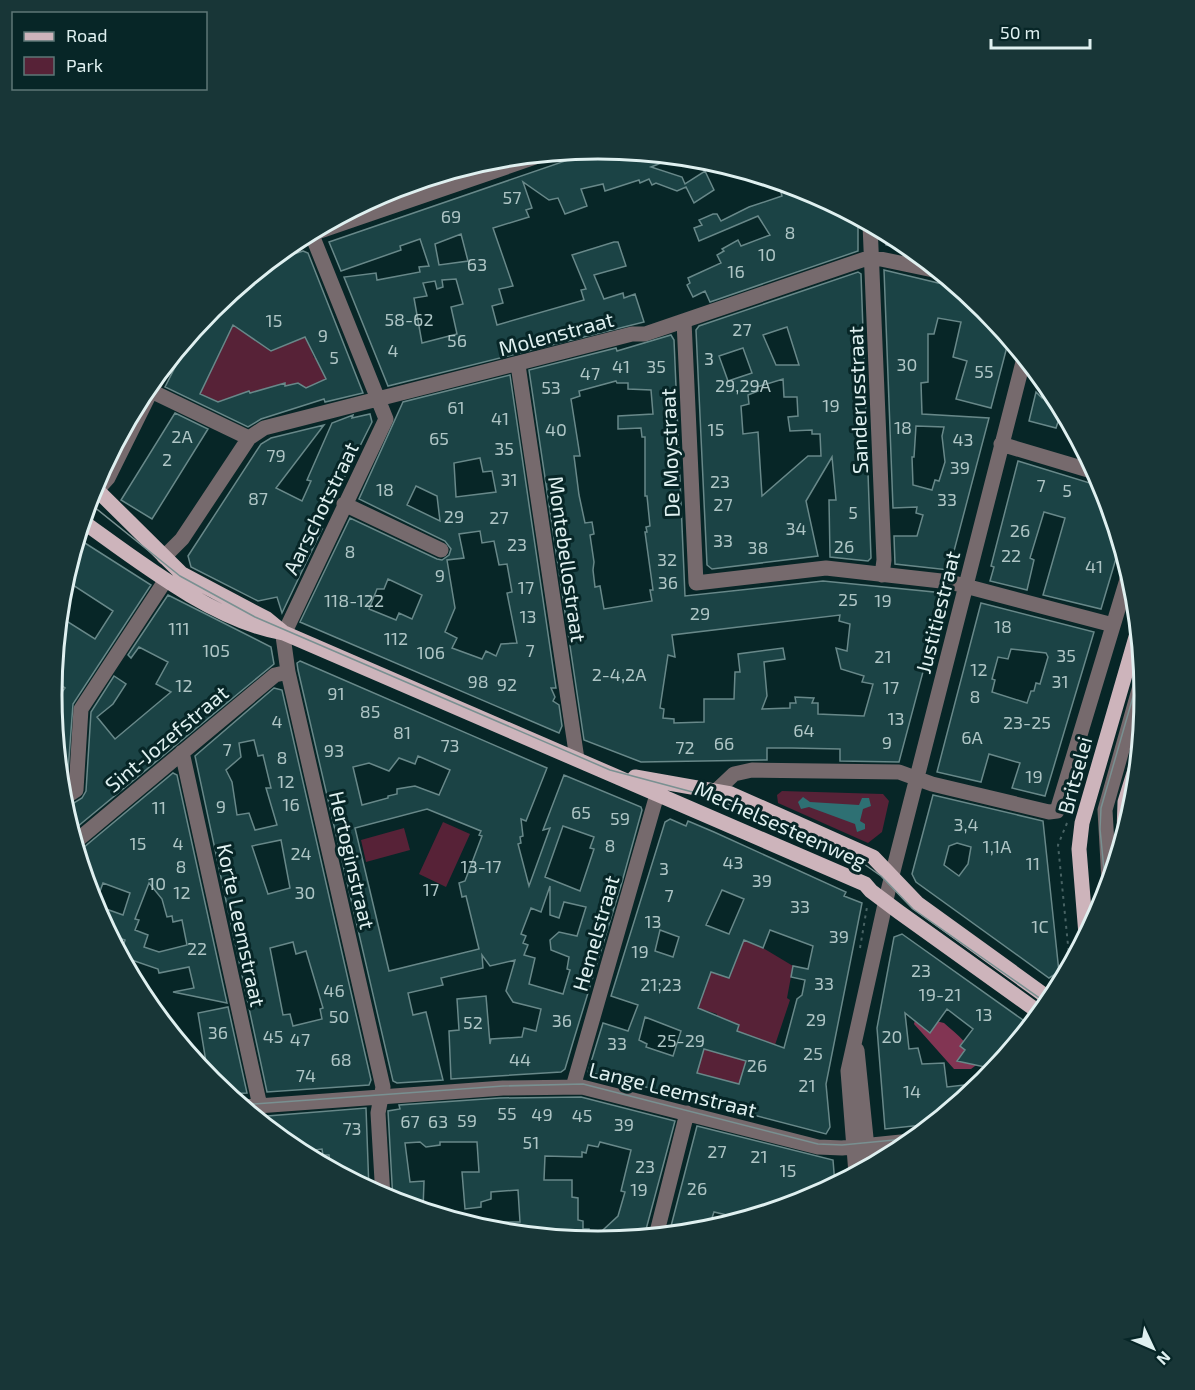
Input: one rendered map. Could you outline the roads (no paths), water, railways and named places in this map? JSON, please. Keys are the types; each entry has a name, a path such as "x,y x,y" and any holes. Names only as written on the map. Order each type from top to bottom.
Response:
{"main road":[{"name":"Mechelsesteenweg","path":"99,498 182,574 267,619 284,633"},
{"name":"Mechelsesteenweg","path":"89,526 165,580 261,630 284,633 611,774 659,786 717,790 743,798 873,857 916,903 1042,994"},
{"name":"Britselei","path":"1085,918 1079,849 1082,823 1131,653"},
{"name":"Mechelsesteenweg","path":"659,786 865,884 885,902 1033,1008"}],"street":[{"path":"384,204 456,178"},
{"name":"Sanderusstraat","path":"870,234 884,560 882,575"},
{"name":"Aarschotstraat","path":"284,633 386,419 314,241"},
{"path":"871,256 920,267"},
{"name":"Molenstraat","path":"249,438 264,428 380,401 632,334 645,334 871,256"},
{"name":"De Moystraat","path":"684,321 696,583 826,568 882,575"},
{"name":"Montebellostraat","path":"518,365 577,759"},
{"name":"Justitiestraat","path":"859,1146 855,1036 891,876 1022,367"},
{"path":"155,393 249,438 182,539 164,556"},
{"path":"107,479 134,426"},
{"path":"1002,444 1083,468"},
{"path":"345,504 441,550"},
{"path":"882,575 965,586 1113,625"},
{"path":"71,793 76,790 81,709 165,580"},
{"name":"Britselei","path":"1062,815 1060,806 1123,592"},
{"name":"Hertoginstraat","path":"284,633 283,646 288,672 383,1087 378,1113 382,1186"},
{"name":"Sint-Jozefstraat","path":"81,837 275,675 288,672"},
{"name":"Britselei","path":"1108,858 1105,810 1133,710"},
{"name":"Korte Leemstraat","path":"182,752 260,1106"},
{"name":"Mechelsesteenweg","path":"717,790 734,774 752,770 899,772 1062,815"},
{"name":"Hemelstraat","path":"573,1087 659,786"},
{"name":"Lange Leemstraat","path":"254,1106 503,1088 573,1087 598,1089 810,1145 859,1146 892,1143"},
{"path":"658,1227 687,1113"},
{"path":"859,1146 865,1159"},
{"path":"857,1163 859,1146"}],"water":[{"path":"803,797 810,802 859,805 862,798 869,798 871,806 863,809 860,821 865,824 865,829 857,832 855,824 809,807 801,809 798,802"}],"tram line":[{"path":"95,508 180,576 255,617 610,770 715,798 864,864 881,876 913,909 1039,998"},
{"path":"1104,870 1100,829 1101,808 1134,694"},
{"path":"251,1104 503,1086 583,1084 818,1144 842,1145 897,1140"}]}
